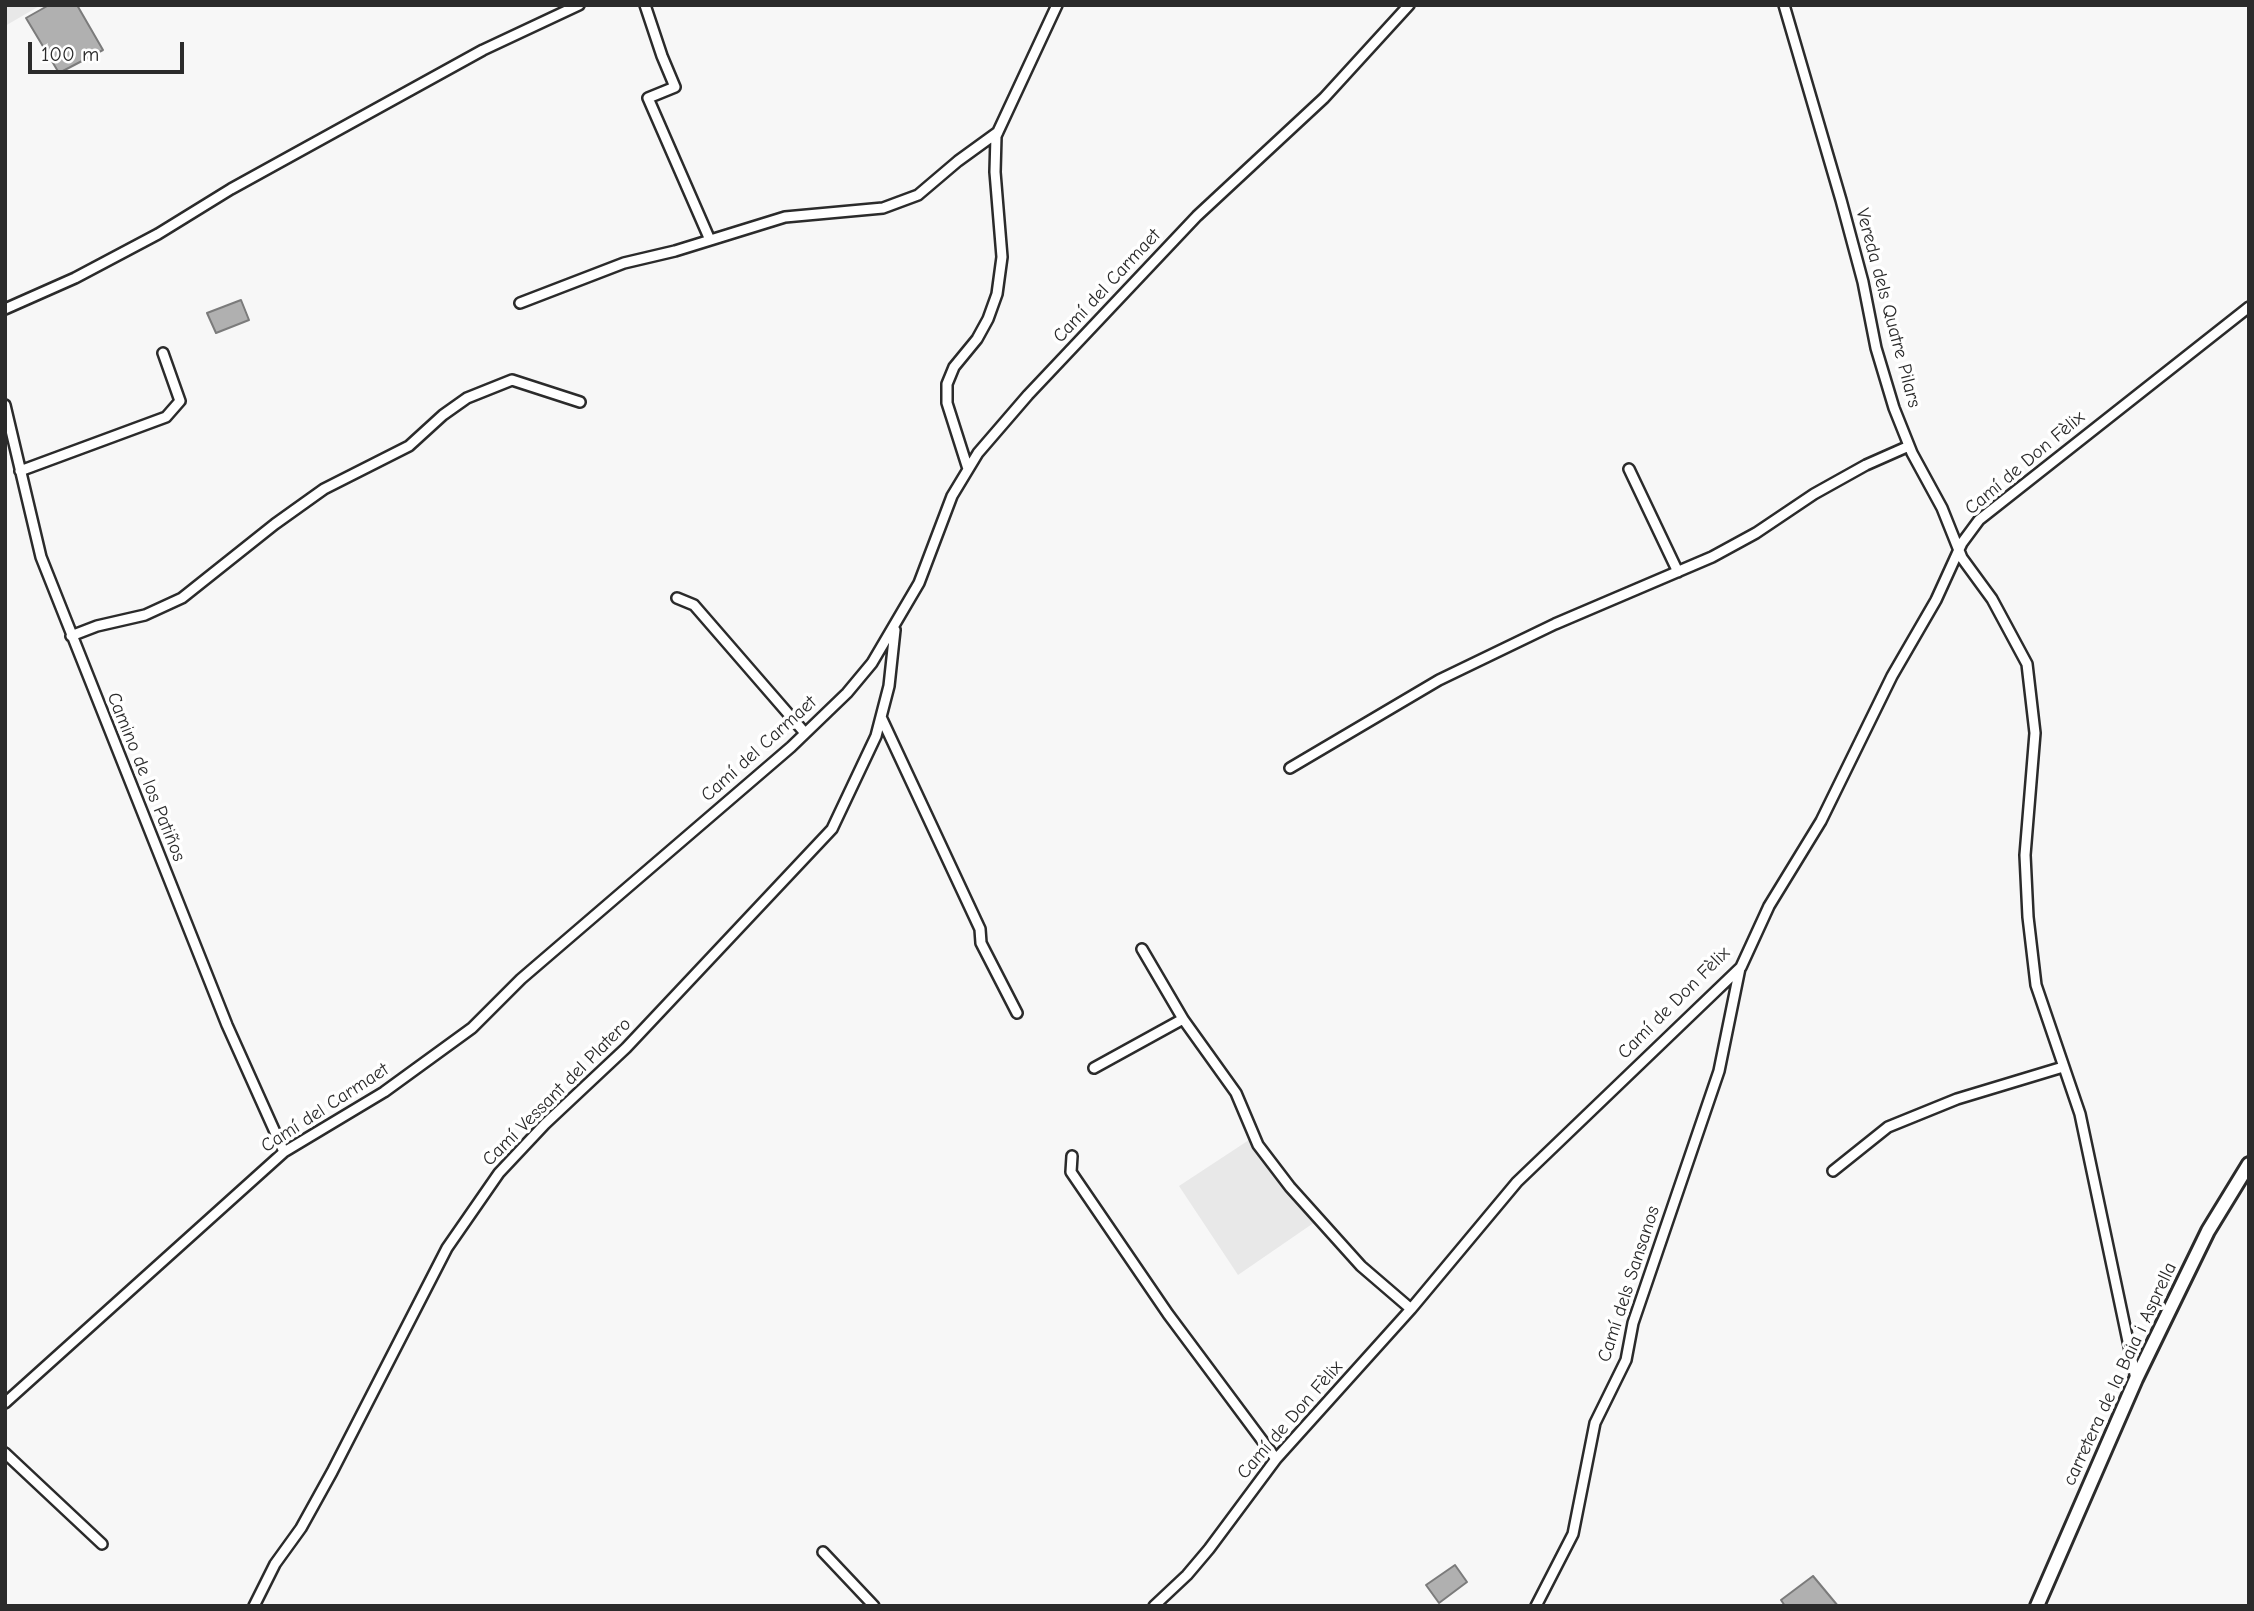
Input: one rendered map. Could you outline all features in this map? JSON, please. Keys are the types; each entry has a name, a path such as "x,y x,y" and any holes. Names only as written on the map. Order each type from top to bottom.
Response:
{"main road":[{"name":"carretera de la Baia i Asprella","path":"2037,1606 2136,1379 2208,1231 2249,1164"}],"street":[{"path":"5,309 75,278 483,50 579,5"},
{"path":"645,5 675,88 648,98 710,240"},
{"path":"968,469 947,403 947,384 954,367 988,319 997,294 1002,257 995,172 998,132 1057,5"},
{"name":"Camí del Carmaet","path":"5,1403 284,1152 384,1092 472,1028 521,979 805,733 847,693 872,663 919,583 952,496 968,469 1028,395 1197,216 1324,98 1409,5"},
{"name":"Vereda dels Quatre Pilars","path":"1784,5 1853,245 1876,348 1894,408 1909,446 1942,508 1962,558 1992,599 2026,664 2035,733 2025,855 2028,917 2036,985 2080,1114 2136,1379"},
{"path":"520,303 624,263 785,217 883,208 918,195 998,132"},
{"name":"Camí de Don Fèlix","path":"1154,1606 1187,1575 1276,1459 1411,1309 1517,1182 1741,967 1769,906 1821,821 1892,676 1936,600 1959,550 1979,520 2249,307"},
{"path":"20,471 166,417 180,401 163,353"},
{"path":"71,636 97,626 145,615 182,598 324,489 409,446 443,415 467,398 512,380 580,402"},
{"name":"Camino de los Patiños","path":"5,405 41,557 227,1025 284,1152"},
{"path":"1290,768 1439,680 1555,624 1678,572 1756,533 1814,494 1866,465 1909,446"},
{"path":"5,461 16,457"},
{"path":"1629,469 1678,572"},
{"path":"677,598 694,605 805,733"},
{"name":"Camí Vessant del Platero","path":"254,1606 275,1564 301,1528 332,1472 447,1248 497,1175 544,1124 626,1048 832,829 876,736 889,686 896,625"},
{"path":"881,718 979,929 981,943 1017,1013"},
{"path":"1142,949 1183,1019 1236,1093 1258,1145 1290,1186 1361,1266 1411,1309"},
{"name":"Camí dels Sansanos","path":"1536,1606 1573,1534 1595,1423 1626,1360 1633,1322 1719,1071 1741,967"},
{"path":"1094,1068 1183,1019"},
{"path":"1833,1171 1888,1128 1957,1099 2063,1067"},
{"path":"1072,1156 1071,1172 1168,1314 1276,1459"},
{"path":"5,1453 103,1544"},
{"path":"823,1552 874,1606"}],"shaded area":[{"path":"5,5 41,5 5,26"},
{"path":"49,5 77,5 103,50 59,73 26,18"},
{"path":"241,300 249,320 216,333 207,313"},
{"path":"1249,1140 1277,1180 1315,1222 1238,1275 1179,1186"},
{"path":"1455,1565 1467,1582 1439,1603 1426,1585"},
{"path":"1813,1576 1838,1606 1785,1606 1781,1600"}]}
